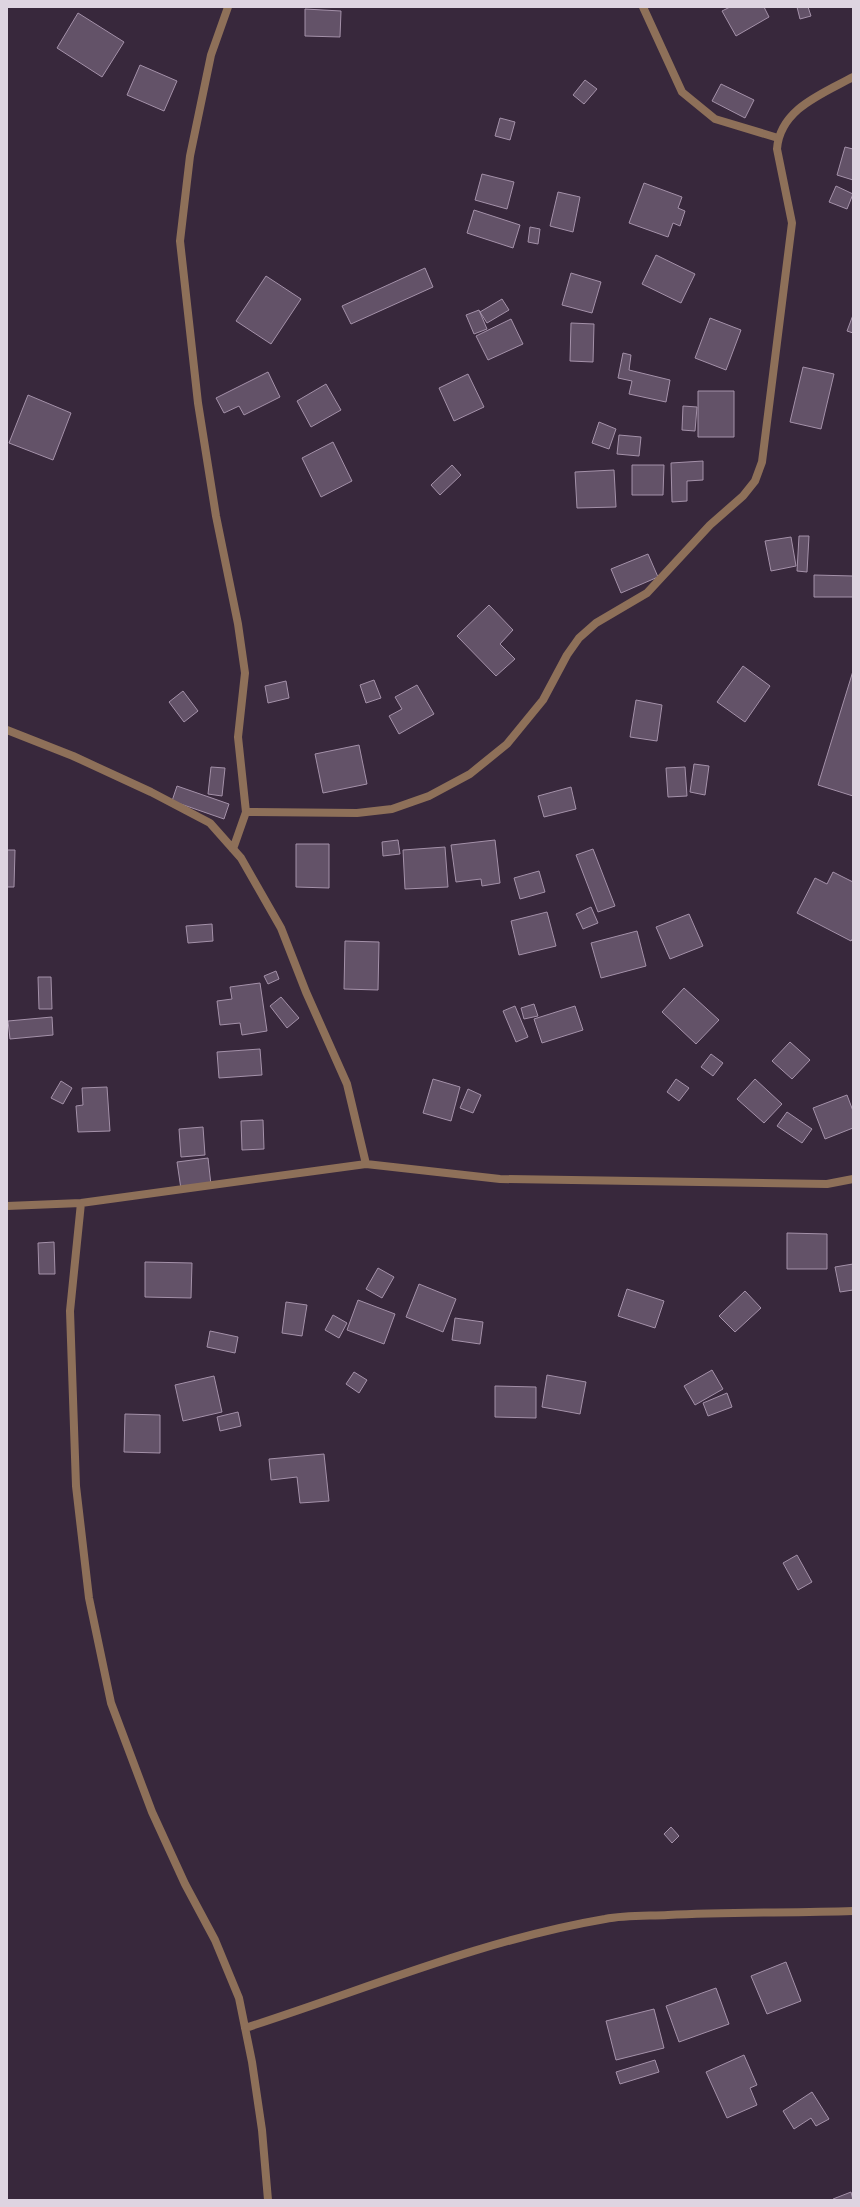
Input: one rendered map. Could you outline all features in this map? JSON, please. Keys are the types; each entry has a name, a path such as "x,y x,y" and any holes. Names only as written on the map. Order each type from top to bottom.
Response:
{"street":[{"path":"228,7 211,55 190,156 180,241 198,403 216,516 238,624 245,673 238,737 246,812 233,849"},
{"path":"643,7 682,92 714,120 778,138"},
{"path":"246,812 357,813 392,809 429,796 470,774 507,744 543,700 567,655 579,638 596,624 647,593 710,525 743,496 755,481 762,462 792,223 776,149 778,138 785,122 807,102 853,77"},
{"path":"7,730 73,756 152,792 210,824 241,858 281,928 347,1084 366,1164"},
{"path":"7,1206 81,1203 366,1164 500,1179 827,1184 853,1179"},
{"path":"81,1203 70,1311 76,1486 89,1598 111,1703 152,1812 185,1884 214,1940 239,1998 252,2062 262,2130 268,2200"},
{"path":"245,2028 319,2005 421,1968 527,1936 600,1920 724,1912 853,1910"}],"building":[{"path":"730,7 764,7 769,17 736,36 722,11"},
{"path":"797,7 808,7 811,16 800,19"},
{"path":"305,9 341,11 340,37 305,36"},
{"path":"78,13 124,42 102,77 57,48"},
{"path":"140,65 177,81 164,111 127,95"},
{"path":"585,80 597,89 584,104 573,95"},
{"path":"721,84 754,100 745,118 712,101"},
{"path":"500,118 515,122 510,140 495,136"},
{"path":"845,147 853,149 853,180 837,175"},
{"path":"482,174 514,182 507,209 475,200"},
{"path":"644,183 682,197 678,208 685,211 680,226 673,223 668,237 629,223"},
{"path":"836,186 853,194 847,209 829,202"},
{"path":"558,192 580,197 573,232 550,226"},
{"path":"474,210 520,225 513,248 467,233"},
{"path":"530,227 540,229 538,244 528,242"},
{"path":"656,255 695,274 681,303 642,284"},
{"path":"425,268 433,287 351,324 342,306"},
{"path":"571,273 601,282 592,313 562,305"},
{"path":"266,276 301,299 271,344 236,321"},
{"path":"502,299 509,310 487,323 480,312"},
{"path":"479,310 487,329 474,334 466,315"},
{"path":"853,315 853,333 847,331"},
{"path":"710,318 741,330 726,370 695,358"},
{"path":"511,319 523,344 488,360 476,336"},
{"path":"571,323 594,324 593,362 570,361"},
{"path":"623,353 631,355 629,370 670,380 666,402 629,394 632,381 618,378"},
{"path":"803,367 834,374 821,429 790,422"},
{"path":"268,372 280,397 244,415 239,406 224,413 216,398"},
{"path":"468,374 484,407 454,421 439,388"},
{"path":"326,384 341,410 311,427 297,401"},
{"path":"698,391 734,391 734,437 698,437"},
{"path":"28,395 71,413 53,460 9,443"},
{"path":"683,406 697,407 695,431 682,430"},
{"path":"599,422 616,429 609,449 592,443"},
{"path":"619,435 641,437 639,456 617,454"},
{"path":"333,442 352,481 321,497 302,458"},
{"path":"703,461 703,480 687,481 687,501 672,502 671,463"},
{"path":"452,465 461,475 440,495 431,485"},
{"path":"632,465 664,465 663,495 632,495"},
{"path":"614,470 616,507 577,508 575,472"},
{"path":"799,536 809,536 807,572 797,571"},
{"path":"791,537 796,566 771,571 765,541"},
{"path":"648,554 658,577 621,593 611,569"},
{"path":"814,575 853,576 853,597 814,597"},
{"path":"489,605 513,630 500,644 515,659 496,676 457,636"},
{"path":"743,666 770,686 745,722 717,702"},
{"path":"853,671 853,796 818,785"},
{"path":"374,680 381,698 366,703 360,685"},
{"path":"286,681 289,698 268,703 265,686"},
{"path":"417,685 434,714 399,734 389,716 402,709 395,697"},
{"path":"183,691 198,711 184,722 169,702"},
{"path":"636,700 662,705 657,741 630,737"},
{"path":"359,745 367,784 323,793 315,754"},
{"path":"694,764 709,766 705,795 690,792"},
{"path":"211,767 225,768 222,796 208,794"},
{"path":"685,767 687,796 668,797 666,768"},
{"path":"177,786 229,804 224,819 172,801"},
{"path":"571,787 576,809 544,817 538,796"},
{"path":"398,840 400,854 383,856 382,842"},
{"path":"495,840 500,883 482,886 481,879 456,882 451,845"},
{"path":"296,844 329,844 329,888 296,887"},
{"path":"445,847 448,887 405,889 403,850"},
{"path":"593,849 615,906 598,912 576,855"},
{"path":"7,850 15,850 14,887 7,887"},
{"path":"539,871 545,892 520,899 514,878"},
{"path":"833,872 853,882 853,938 851,941 797,913 815,878 827,884"},
{"path":"591,907 598,923 583,929 576,914"},
{"path":"547,912 556,946 519,955 511,921"},
{"path":"689,914 703,946 670,959 656,927"},
{"path":"212,924 213,941 188,943 186,926"},
{"path":"637,931 646,966 601,978 591,943"},
{"path":"345,941 379,942 378,990 344,989"},
{"path":"276,971 279,979 268,984 264,976"},
{"path":"38,977 51,977 52,1009 39,1009"},
{"path":"260,983 267,1031 242,1035 240,1023 220,1025 217,1001 232,999 230,987"},
{"path":"684,988 719,1020 696,1044 662,1012"},
{"path":"281,997 299,1018 287,1028 270,1006"},
{"path":"534,1004 538,1016 524,1019 521,1008"},
{"path":"515,1006 528,1037 516,1042 503,1011"},
{"path":"575,1006 583,1030 542,1043 534,1019"},
{"path":"52,1017 53,1035 10,1039 8,1021"},
{"path":"790,1042 810,1060 792,1079 772,1061"},
{"path":"260,1049 262,1075 219,1078 217,1052"},
{"path":"711,1054 723,1063 713,1076 701,1067"},
{"path":"433,1079 460,1087 451,1121 423,1113"},
{"path":"676,1079 689,1088 679,1101 667,1092"},
{"path":"755,1079 782,1104 764,1123 737,1099"},
{"path":"61,1081 72,1088 63,1104 51,1098"},
{"path":"107,1087 110,1131 78,1132 76,1106 83,1105 82,1088"},
{"path":"468,1089 481,1095 473,1113 460,1108"},
{"path":"847,1095 853,1111 853,1128 825,1139 813,1108"},
{"path":"787,1112 812,1129 802,1143 777,1126"},
{"path":"263,1120 264,1149 242,1150 241,1121"},
{"path":"203,1127 205,1155 181,1157 179,1129"},
{"path":"208,1158 211,1185 181,1189 177,1162"},
{"path":"787,1233 827,1234 827,1269 787,1269"},
{"path":"54,1242 55,1274 39,1274 38,1243"},
{"path":"145,1262 192,1263 191,1298 145,1297"},
{"path":"853,1264 853,1290 840,1292 835,1267"},
{"path":"378,1268 394,1277 382,1298 366,1289"},
{"path":"419,1284 456,1299 443,1332 406,1317"},
{"path":"627,1289 664,1301 655,1328 618,1316"},
{"path":"745,1291 761,1308 735,1332 719,1316"},
{"path":"358,1300 395,1314 384,1344 347,1330"},
{"path":"286,1302 307,1305 302,1336 282,1333"},
{"path":"333,1315 347,1323 339,1338 325,1330"},
{"path":"455,1318 483,1322 480,1344 452,1340"},
{"path":"210,1331 238,1337 235,1353 207,1347"},
{"path":"712,1370 723,1389 695,1405 684,1386"},
{"path":"354,1372 367,1380 359,1393 346,1384"},
{"path":"547,1375 586,1382 580,1414 542,1407"},
{"path":"214,1376 222,1412 183,1421 175,1385"},
{"path":"495,1386 536,1387 536,1418 495,1417"},
{"path":"727,1393 732,1407 708,1416 703,1403"},
{"path":"238,1412 241,1426 220,1431 217,1417"},
{"path":"125,1414 160,1415 160,1453 124,1452"},
{"path":"324,1454 329,1501 300,1503 297,1477 271,1480 269,1459"},
{"path":"797,1555 812,1582 798,1590 783,1563"},
{"path":"671,1827 679,1836 672,1843 664,1834"},
{"path":"786,1962 801,2001 767,2014 751,1976"},
{"path":"716,1988 729,2024 679,2042 666,2006"},
{"path":"654,2009 664,2048 616,2060 606,2021"},
{"path":"744,2055 757,2085 750,2088 757,2105 727,2118 706,2072"},
{"path":"655,2060 659,2072 620,2084 616,2072"},
{"path":"812,2092 829,2119 816,2126 811,2118 794,2129 783,2111"},
{"path":"851,2192 853,2200 833,2200 833,2199"}]}
